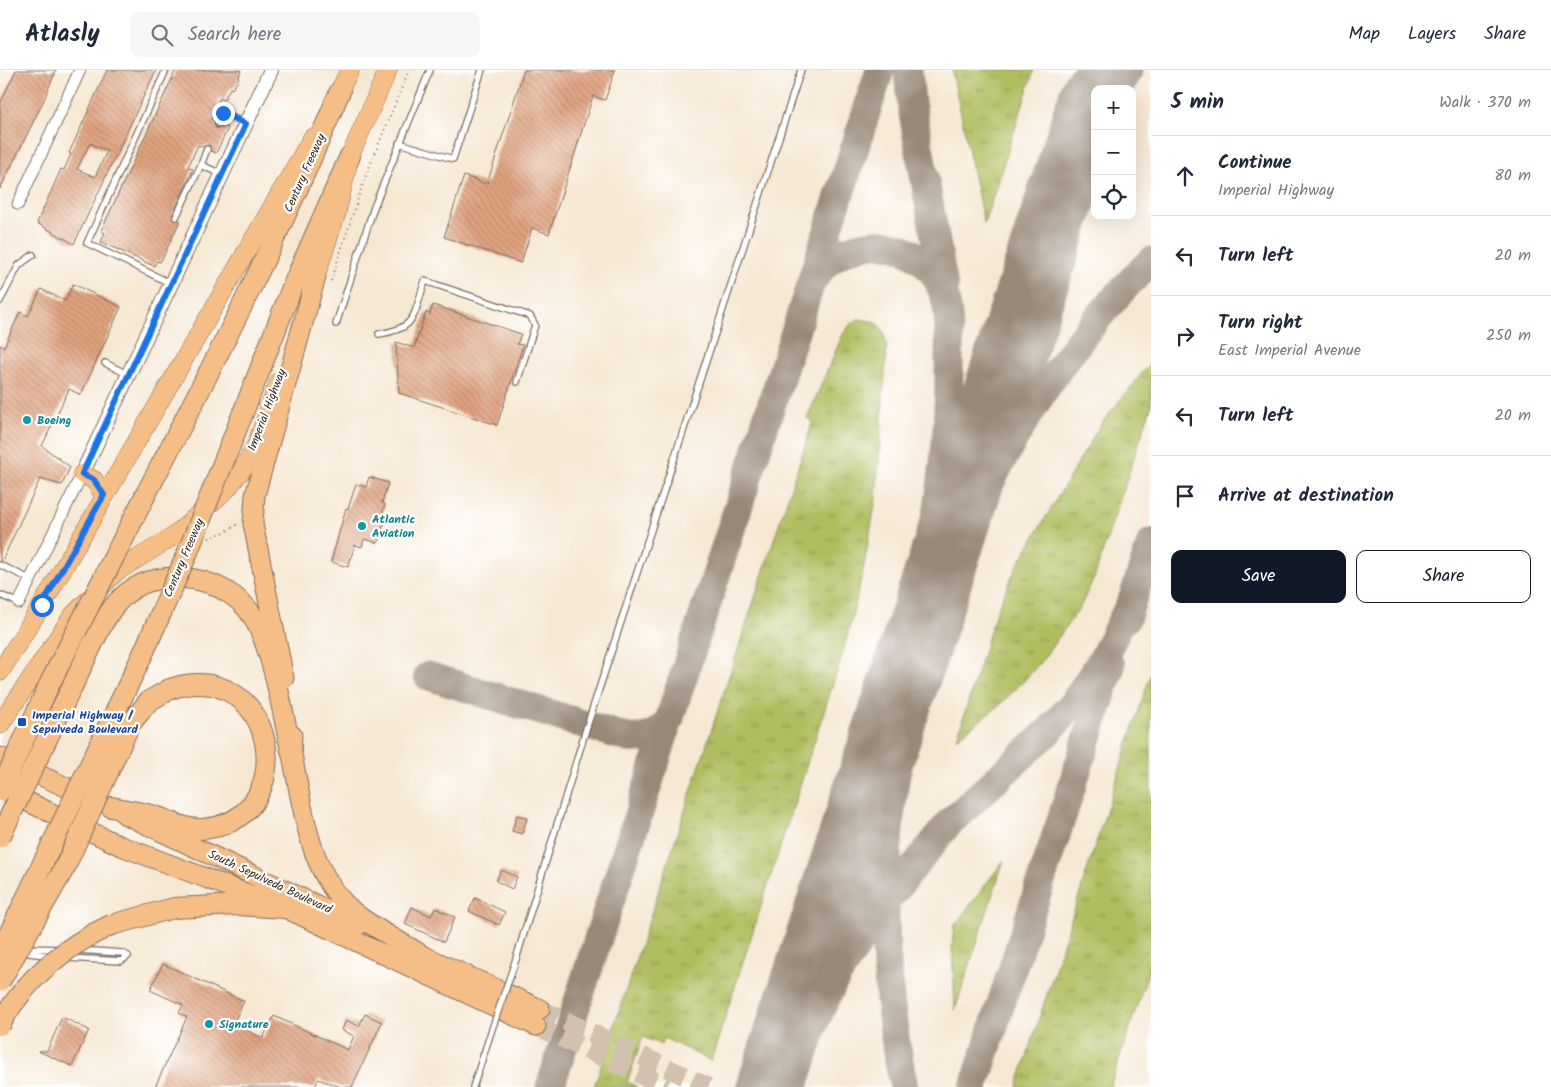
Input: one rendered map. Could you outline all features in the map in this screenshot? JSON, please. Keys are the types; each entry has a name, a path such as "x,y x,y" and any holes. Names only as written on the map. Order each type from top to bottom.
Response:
{"highway":[{"name":"Century Freeway","path":"0,790 50,683 227,340 309,166 340,91"},
{"name":"Century Freeway","path":"0,950 142,658 185,559 293,285 350,156"},
{"path":"291,750 292,726 254,524 255,495 322,282"},
{"path":"0,838 106,617 128,592 150,582 190,578 227,590 240,600 253,616 263,639 291,750 309,838 326,878 337,895 355,913 422,955"},
{"path":"0,981 65,867 130,724 149,701 170,689 194,685 208,686 229,693 246,705 259,723 267,745 267,770 252,803 239,815 212,828 184,827 155,816 111,808"},
{"name":"South Sepulveda Boulevard","path":"0,757 257,875 422,955 538,1017 285,908 122,846 0,790"},
{"path":"0,1025 26,986 75,944 111,925 174,908 237,905 285,908"}],"main road":[{"path":"0,672 42,605 104,495 340,91 350,70"},
{"name":"Imperial Highway","path":"0,725 73,615 116,572 174,536 226,490 242,470 256,445 322,282 350,156 388,70"},
{"path":"82,474 94,480 104,495"}],"street":[{"path":"18,204 80,70"},
{"path":"19,603 32,580 129,375 271,70"}],"lane":[{"path":"166,70 87,243 172,283"},
{"path":"336,324 374,207 430,70"},
{"path":"400,143 453,159 482,70"},
{"path":"473,1087 517,956 587,726 801,70"},
{"path":"218,124 223,113 246,124"},
{"path":"176,217 207,149"},
{"path":"201,165 223,175"},
{"path":"0,301 19,265 33,255"},
{"path":"379,334 400,331 412,321 425,281 530,316 535,325 517,382"},
{"path":"105,363 129,375"},
{"path":"0,565 32,580"},
{"path":"0,595 19,603"},
{"path":"62,949 122,953 128,956 121,961 59,957 0,950 62,949"}],"path":[{"path":"322,282 409,70"}],"green space":[{"path":"953,70 1034,70 984,224 953,76"},
{"path":"858,319 876,322 883,331 887,345 876,499 864,566 841,659 711,1061 664,1038 661,1045 643,1037 627,1082 637,1087 594,1087 813,421 807,418 842,336 850,325"},
{"path":"1151,362 1151,407 1094,578 1080,607 1044,658 1022,683 1000,705 957,738 996,612 1017,566 1101,424"},
{"path":"1151,673 1151,964 1110,1087 1017,1087"},
{"path":"1004,860 955,1010 952,945 954,926"}],"building":[{"path":"16,70 56,70 43,102 0,189 0,104"},
{"path":"107,70 156,70 74,244 37,223 61,169 64,170 71,154 69,153","holes":["90,143 107,151 95,177 77,169"]},
{"path":"176,70 241,70 237,82 232,89 230,88 224,100 220,98 211,118 216,128 223,125 228,128 216,153 211,151 209,145 203,147 198,145 188,167 193,169 172,215 174,221 180,221 162,259 160,262 157,261 154,266 101,242 105,233 101,231"},
{"path":"524,70 615,70 605,100 593,96 549,234 532,228 521,263 444,237 464,176 487,184"},
{"name":"Boeing","path":"73,284 121,307 81,395 69,389 42,446 70,467 62,485 40,479 2,561 0,560 0,345 4,347 20,312 28,316 41,289 65,301"},
{"path":"433,305 521,334 517,344 523,345 497,425 399,393 396,342 414,348 426,312 430,314"},
{"name":"Atlantic Aviation","path":"369,477 388,483 382,503 385,504 381,519 385,520 378,543 364,539 362,547 355,545 348,567 331,562 346,508 348,509 356,484 366,487"},
{"path":"517,815 527,818 522,834 512,831"},
{"path":"501,870 517,877 512,889 496,881"},
{"path":"475,898 505,912 499,925 469,911"},
{"path":"412,907 431,916 435,908 455,917 444,942 405,924"},
{"name":"Signature","path":"163,964 244,1001 233,1024 263,1038 274,1016 348,1050 354,1036 342,1030 346,1020 359,1026 365,1014 382,1022 352,1087 341,1087 318,1079 315,1087 155,1087 187,1017 179,1013 183,1005 150,990"},
{"path":"62,1017 89,1030 72,1066 38,1051 47,1051"}],"taxiway":[{"path":"550,1087 880,70"},
{"path":"908,70 911,102 944,287"},
{"path":"1120,85 1129,70"},
{"path":"1024,312 1069,195 1091,146"},
{"path":"814,278 826,264 848,250 865,245 885,244 907,251 925,264 938,282 946,301 949,339 948,416 944,465 929,561 907,657 882,752"},
{"path":"931,618 950,569 972,521 995,473 1021,427 1049,382 1080,339 1114,299 1151,261"},
{"path":"1126,619 1151,543"},
{"path":"784,1087 835,979 884,904 949,823 1050,730 1075,701 1103,658 1132,600"},
{"path":"974,1087 1111,666"},
{"path":"428,676 628,738 641,738 652,735 670,719"},
{"path":"904,1087 890,995 885,906 890,817 905,725"}],"runway":[{"path":"772,1087 1091,106"}],"tunnel":[{"path":"540,1009 708,1087"},
{"path":"536,1026 667,1087"}],"place":[{"name":"Boeing","path":"27,420"},
{"name":"Atlantic Aviation","path":"362,526"},
{"name":"Imperial Highway / Sepulveda Boulevard","path":"22,722"},
{"name":"Signature","path":"209,1024"}],"route":[{"path":"42,605 104,495 100,485 82,474 246,124 223,113"}]}
